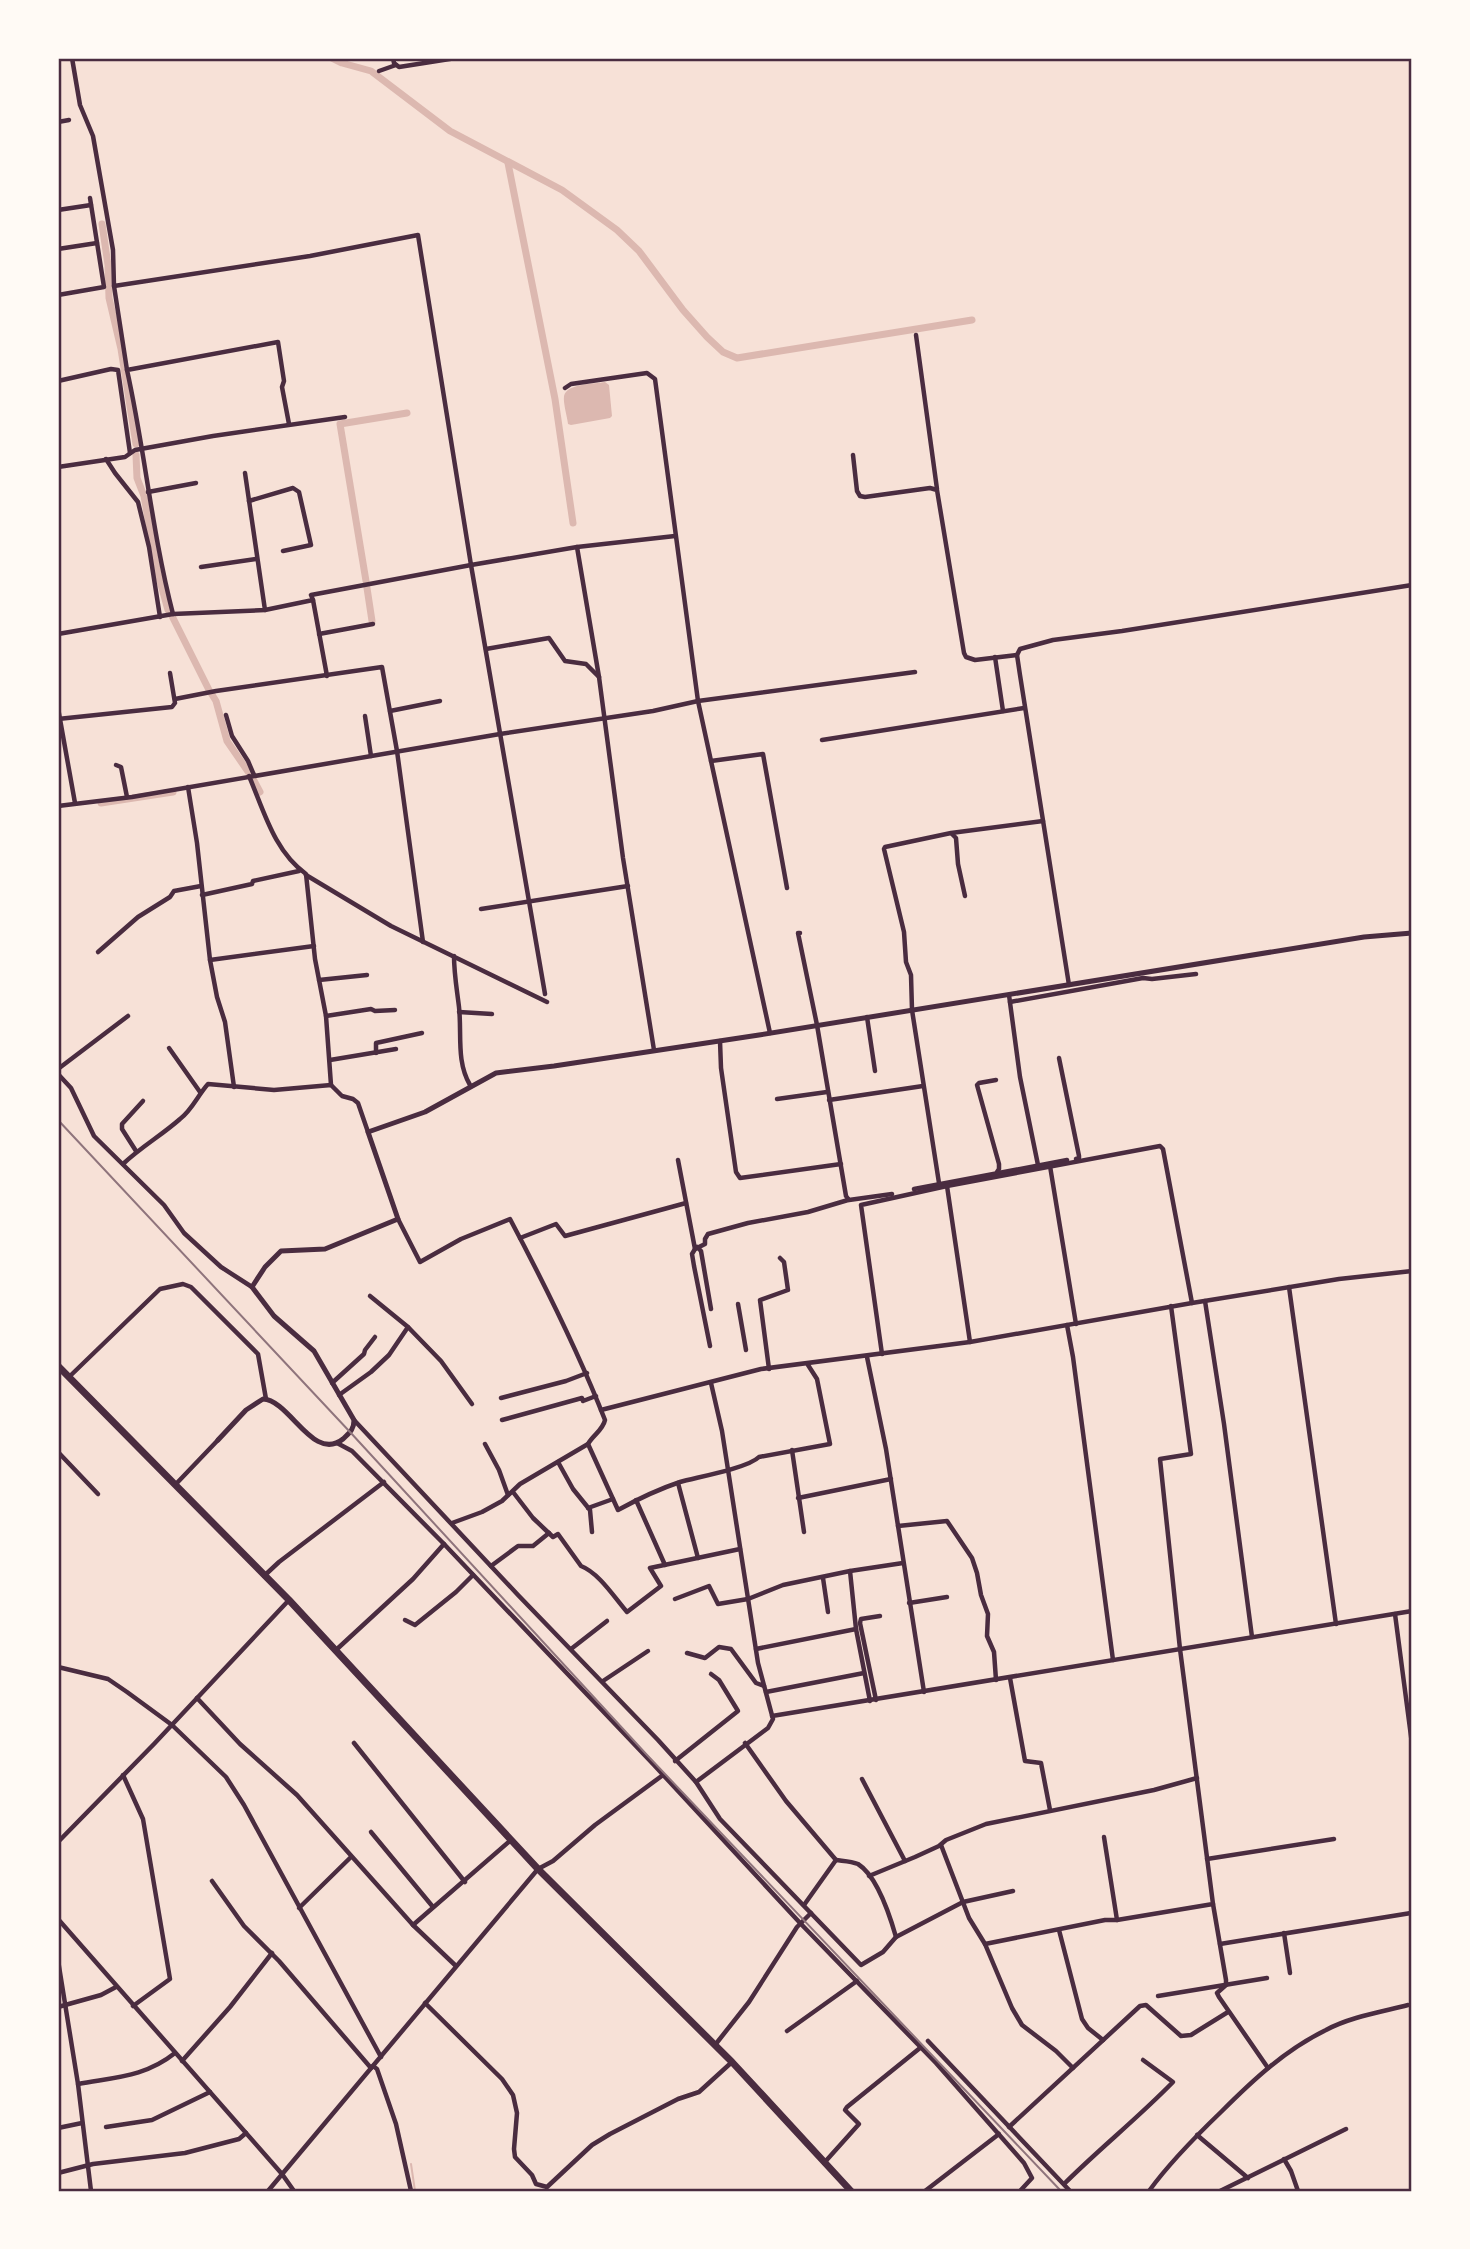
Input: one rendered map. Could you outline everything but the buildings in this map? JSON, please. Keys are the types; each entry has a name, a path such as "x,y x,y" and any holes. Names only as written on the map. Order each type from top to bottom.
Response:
{"highway":[{"path":"62,1373 289,1600 538,1869 732,2062 851,2191"}],"street":[{"path":"72,58 80,105 93,136 113,250 114,286 127,370 143,448 161,568 173,614"},
{"path":"393,58 396,65"},
{"path":"379,71 396,65 456,58"},
{"path":"58,122 69,120"},
{"path":"58,295 104,287 90,198"},
{"path":"58,210 91,205"},
{"path":"114,286 298,258 418,235 471,565 545,994"},
{"path":"58,249 97,243"},
{"path":"916,335 962,649 970,660 1017,655"},
{"path":"127,370 278,342 289,425"},
{"path":"58,381 111,369 118,370 131,454"},
{"path":"565,388 571,384 640,374 651,375 655,379 698,701 770,1033"},
{"path":"58,467 125,457 143,448 345,417"},
{"path":"853,454 857,491 860,496 930,488 937,490"},
{"path":"106,459 138,502 149,547 160,617"},
{"path":"245,473 265,611"},
{"path":"148,492 196,483"},
{"path":"249,501 293,488 299,492 310,545 284,551"},
{"path":"327,676 311,594 577,547 675,537"},
{"path":"577,547 654,1050"},
{"path":"201,567 256,559"},
{"path":"1069,985 1024,708 1017,655 1020,649 1053,639 1122,631 1412,585"},
{"path":"58,635 173,614 265,611 313,600"},
{"path":"319,634 373,624"},
{"path":"486,649 549,638 565,662 586,664 599,677"},
{"path":"995,657 1003,711"},
{"path":"175,699 382,667 397,751 424,942"},
{"path":"58,806 188,788 251,775 698,701 915,672"},
{"path":"59,719 172,707 175,699 170,673"},
{"path":"390,711 440,701"},
{"path":"58,708 75,803"},
{"path":"822,740 1024,708"},
{"path":"226,715 232,736 248,761 274,836 289,860 300,870 391,926 547,1002"},
{"path":"365,716 371,756"},
{"path":"710,761 763,754 787,888"},
{"path":"116,765 121,767 127,797"},
{"path":"188,788 210,960 225,1022 234,1087"},
{"path":"939,1184 912,1010 911,975 906,962 904,932 884,849 951,833 1043,821"},
{"path":"951,833 956,838 965,897"},
{"path":"202,895 300,870"},
{"path":"306,874 314,946 326,1016 331,1085 342,1096 358,1103 398,1219 420,1262 461,1239 510,1219 587,1373 605,1420 604,1427 588,1444 520,1484 510,1494 482,1512 452,1523"},
{"path":"98,952 138,918 170,897 174,891 201,886"},
{"path":"481,909 628,886"},
{"path":"800,933 846,1196 849,1200"},
{"path":"1009,999 1100,978 1364,937 1412,933"},
{"path":"210,960 314,946"},
{"path":"454,957 460,1048 464,1075 470,1085"},
{"path":"368,1132 425,1112 496,1073 912,1010 1009,999 1143,978 1196,974"},
{"path":"319,980 367,975"},
{"path":"1009,999 1020,1077 1038,1165"},
{"path":"326,1016 371,1009 395,1010"},
{"path":"459,1012 492,1014"},
{"path":"128,1016 58,1072 71,1088 94,1136 164,1205 184,1233 221,1267 252,1287 274,1316 308,1344 354,1420 603,1681 696,1782 720,1819 861,1965 883,1952 896,1937 963,1902 1013,1891"},
{"path":"867,1017 875,1071"},
{"path":"376,1053 376,1043 422,1033"},
{"path":"720,1041 721,1068 736,1172 740,1178 841,1164"},
{"path":"169,1048 200,1092"},
{"path":"330,1060 396,1049"},
{"path":"710,1346 692,1254 696,1248 705,1244 708,1234 849,1200 1079,1158 1059,1058"},
{"path":"996,1080 977,1085 999,1164 996,1173"},
{"path":"123,1164 136,1151 183,1118 208,1084 274,1090 331,1085"},
{"path":"829,1100 923,1086"},
{"path":"777,1100 827,1092"},
{"path":"136,1151 122,1129 122,1124 143,1101"},
{"path":"883,1354 861,1205 865,1202 1162,1147 1192,1303"},
{"path":"678,1160 696,1248 701,1251 711,1309"},
{"path":"1050,1167 1076,1324"},
{"path":"947,1185 970,1342"},
{"path":"520,1238 556,1224 565,1236 686,1203"},
{"path":"252,1287 265,1267 281,1251 325,1249 398,1219"},
{"path":"769,1369 760,1300 788,1290 784,1262 780,1258"},
{"path":"601,1410 744,1373 970,1342 1289,1287 1412,1271"},
{"path":"62,1373 160,1289 183,1284 191,1287 258,1354 266,1399"},
{"path":"1289,1287 1336,1624"},
{"path":"370,1296 408,1327 441,1361 472,1404"},
{"path":"1205,1301 1252,1637"},
{"path":"738,1304 746,1350"},
{"path":"1171,1306 1191,1454 1160,1460 1180,1649 1226,1985"},
{"path":"1066,1325 1073,1357 1113,1660"},
{"path":"339,1395 389,1355 408,1327"},
{"path":"332,1383 365,1354 375,1336"},
{"path":"867,1357 891,1479 924,1692"},
{"path":"588,1444 618,1510 678,1483 757,1461 759,1457 830,1444 817,1380 808,1364"},
{"path":"501,1398 587,1373"},
{"path":"696,1782 768,1728 773,1719 756,1649 722,1431 711,1383"},
{"path":"502,1420 596,1396"},
{"path":"174,1486 246,1410 259,1400 273,1401 317,1441 323,1444 337,1443 352,1451 663,1774 999,2134 1024,2163 1032,2178 1020,2191"},
{"path":"337,1443 354,1427 354,1420"},
{"path":"485,1444 510,1494 552,1536 558,1534 581,1566 600,1580 627,1612 661,1586 650,1568 740,1549"},
{"path":"792,1450 804,1532"},
{"path":"58,1452 98,1494"},
{"path":"558,1462 573,1489 588,1508 592,1532"},
{"path":"798,1498 891,1479"},
{"path":"264,1576 384,1482"},
{"path":"678,1483 698,1558"},
{"path":"588,1508 613,1499"},
{"path":"636,1500 664,1565"},
{"path":"898,1526 947,1521 972,1558 988,1615 987,1636 994,1652 996,1680"},
{"path":"491,1566 519,1546 533,1545 549,1533"},
{"path":"335,1650 413,1579 444,1544"},
{"path":"675,1599 709,1586 718,1604 748,1599 783,1585 903,1563"},
{"path":"850,1571 856,1629 864,1673 873,1700"},
{"path":"405,1620 415,1625 473,1575"},
{"path":"823,1578 828,1612"},
{"path":"909,1603 947,1597"},
{"path":"58,1842 289,1600"},
{"path":"772,1716 1412,1611"},
{"path":"1395,1614 1412,1744"},
{"path":"873,1700 860,1623 861,1619 866,1617 880,1616"},
{"path":"571,1649 607,1621"},
{"path":"756,1649 856,1629"},
{"path":"687,1653 705,1658 719,1647 731,1649 756,1683 765,1689 864,1673"},
{"path":"603,1681 648,1651"},
{"path":"58,1668 108,1679 172,1725 226,1777 244,1805 381,2057"},
{"path":"675,1761 738,1711 719,1680 711,1674"},
{"path":"1010,1678 1026,1761 1041,1763 1050,1810"},
{"path":"197,1698 240,1744 297,1795 433,1947 456,1966"},
{"path":"354,1743 465,1882"},
{"path":"745,1744 786,1801 836,1860 850,1861 860,1866 869,1876 889,1914 896,1937"},
{"path":"268,2191 538,1869 553,1861 595,1825 663,1774"},
{"path":"123,1776 143,1819 170,1973 168,1982 133,2006"},
{"path":"869,1876 986,1824 1154,1790 1197,1778"},
{"path":"862,1779 905,1861"},
{"path":"371,1832 433,1907"},
{"path":"1104,1837 1117,1920"},
{"path":"1207,1859 1334,1839"},
{"path":"413,1925 511,1840"},
{"path":"941,1844 969,1918 985,1944 1022,2025 1073,2068"},
{"path":"299,1908 351,1857"},
{"path":"804,1905 836,1860"},
{"path":"212,1881 244,1926 272,1953 372,2067 377,2069 396,2124 411,2191"},
{"path":"985,1944 1105,1920 1213,1904"},
{"path":"715,2045 749,2002 811,1912"},
{"path":"1220,1944 1411,1913"},
{"path":"58,1919 294,2191"},
{"path":"1059,1930 1082,2019 1088,2028 1103,2040"},
{"path":"1284,1933 1290,1973"},
{"path":"182,2061 230,2007 272,1953"},
{"path":"58,1960 78,2084 91,2191"},
{"path":"1158,1996 1267,1978"},
{"path":"787,2031 857,1981"},
{"path":"1226,1985 1217,1993 1268,2068"},
{"path":"58,2007 101,1995 117,1987"},
{"path":"425,2003 502,2079 516,2103 515,2157 536,2184 547,2187 592,2145 678,2099 699,2092 732,2062"},
{"path":"1009,2127 1140,2006 1146,2005 1181,2036 1191,2035 1228,2012"},
{"path":"1149,2191 1170,2163 1197,2135 1268,2068 1297,2045 1329,2028 1408,2005"},
{"path":"928,2041 1070,2191"},
{"path":"824,2163 859,2124 845,2110 847,2107 920,2048"},
{"path":"78,2084 146,2071 175,2053"},
{"path":"1063,2184 1146,2110 1173,2082 1143,2060"},
{"path":"106,2127 152,2120 210,2092"},
{"path":"58,2128 82,2123"},
{"path":"1220,2191 1346,2129"},
{"path":"58,2174 93,2164 185,2153 239,2139 246,2133"},
{"path":"925,2191 999,2134"},
{"path":"1197,2135 1248,2178"},
{"path":"1283,2159 1291,2171 1298,2191"}],"shaded area":[{"path":"605,382 609,385 612,416 568,424 564,399 566,392 576,386"}],"waterway":[{"path":"332,58 371,71 450,131 562,190 617,230 639,251 707,337 723,352 737,358 972,320"},
{"path":"508,163 555,399 573,523"},
{"path":"102,224 108,265 109,298 121,349 136,444"},
{"path":"366,581 340,424 407,413"},
{"path":"136,455 137,478 144,496 157,570 168,610"},
{"path":"367,588 372,621"},
{"path":"172,616 209,690"},
{"path":"211,693 216,701 227,741 249,773"},
{"path":"252,777 260,792"},
{"path":"101,803 173,792"},
{"path":"411,2164 415,2191"}],"railway":[{"path":"58,1120 647,1755 1061,2191"}]}
